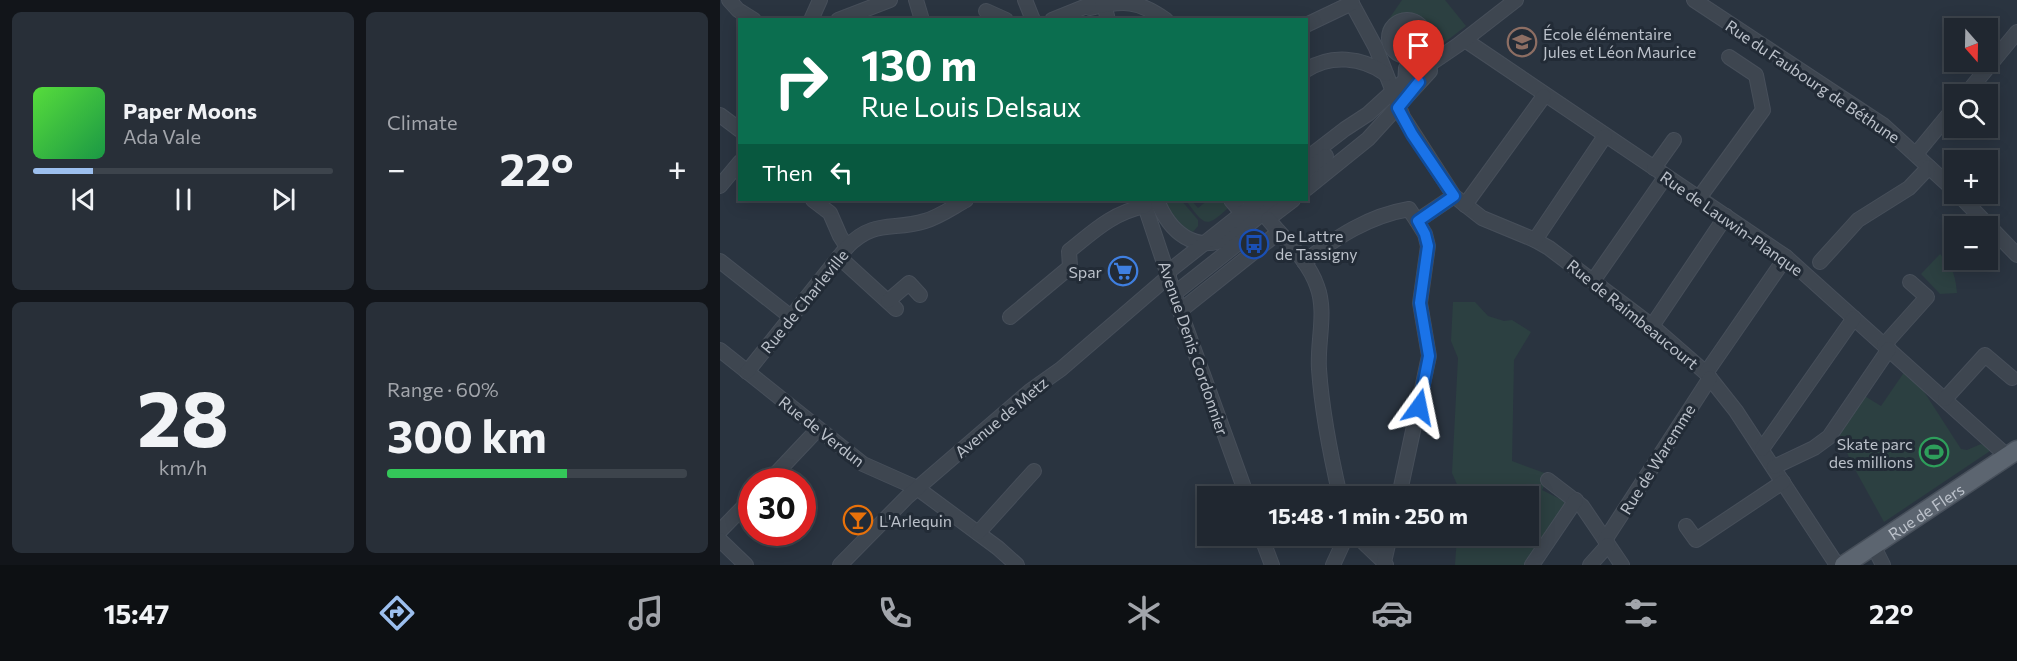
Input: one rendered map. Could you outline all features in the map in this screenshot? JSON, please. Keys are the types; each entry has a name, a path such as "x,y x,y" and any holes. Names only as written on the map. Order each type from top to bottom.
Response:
{"main road":[{"name":"Rue de Flers","path":"1843,565 2014,451"}],"street":[{"path":"729,0 738,10 751,18"},
{"path":"734,0 752,18"},
{"path":"812,18 820,0"},
{"path":"843,18 890,0"},
{"path":"916,0 921,18"},
{"path":"1025,0 1032,18"},
{"path":"1308,187 1360,147 1407,82 1462,43 1516,0"},
{"path":"1058,18 1098,5 1132,1 1153,14"},
{"path":"1308,24 1351,1"},
{"name":"Rue de Raimbeaucourt","path":"1351,1 1376,48 1386,74 1390,105 1454,196 1482,218 1549,248 1652,326 1708,375 1731,403 1783,482 1843,565"},
{"name":"Rue du Faubourg de Béthune","path":"1701,2 1891,131 1944,181"},
{"path":"1098,5 1107,18"},
{"path":"1098,5 1111,18"},
{"path":"985,10 1002,18"},
{"path":"1410,20 1420,25 1425,36 1423,47 1407,66 1407,82 1396,52 1390,43 1391,32 1398,23 1410,20"},
{"path":"1974,84 2017,32"},
{"name":"Rue de Lauwin-Planque","path":"1462,43 1786,257 1945,399 2014,451"},
{"path":"1396,52 1407,56 1415,55"},
{"path":"1699,198 1763,110 1756,75 1729,57"},
{"path":"1308,69 1327,61 1345,59 1367,63 1386,74"},
{"path":"1465,205 1544,96"},
{"path":"1308,158 1390,105"},
{"path":"1308,169 1390,105"},
{"path":"1308,176 1390,105"},
{"path":"720,115 738,128"},
{"path":"1916,154 1944,120"},
{"path":"1535,240 1605,136"},
{"path":"1654,168 1674,140"},
{"path":"720,186 738,164"},
{"path":"1820,262 1858,220 1909,188 1929,167"},
{"name":"Rue du Faubourg de Béthune","path":"1929,167 1948,193 1970,216"},
{"path":"1593,281 1666,176"},
{"path":"1418,221 1454,196"},
{"name":"Rue de Charleville","path":"747,372 843,252 869,231 888,226 923,222 964,201"},
{"path":"1010,317 1070,267 1069,251 1112,217 1123,212 1151,201 1182,231 1219,241 1233,235 1278,201"},
{"name":"Avenue Denis Cordonnier","path":"1151,201 1174,294 1243,486"},
{"path":"1232,201 1242,213"},
{"path":"1208,239 1258,201"},
{"path":"1208,239 1230,231 1270,201"},
{"path":"1174,294 1292,201"},
{"path":"831,204 843,252 892,305 909,283 920,295"},
{"path":"1968,204 2017,255"},
{"path":"1304,262 1345,232 1375,218 1409,209 1425,234 1428,246 1420,303 1429,356 1401,486"},
{"path":"1652,326 1726,216"},
{"path":"1268,219 1304,262 1313,275 1320,294 1321,408 1338,486"},
{"path":"1180,311 1279,232"},
{"name":"Avenue de Metz","path":"840,565 917,488 1030,391 1061,369 1208,239"},
{"path":"1998,245 2017,265"},
{"name":"Rue de Waremme","path":"1590,565 1607,543 1708,375 1786,257"},
{"path":"720,261 790,317"},
{"path":"1774,467 1815,448 1829,437 1886,347 1927,297 1910,282"},
{"path":"1762,449 1854,318"},
{"name":"Rue de Verdun","path":"720,350 867,467 917,488 1017,565"},
{"path":"1945,399 1986,355 2013,378"},
{"path":"781,468 818,429"},
{"path":"978,533 1034,471"},
{"path":"1548,480 1576,500 1588,513 1622,565"},
{"path":"1686,526 1696,540 1783,482"},
{"path":"1532,565 1576,500"},
{"path":"720,531 738,512"},
{"path":"720,540 746,565"},
{"path":"1873,545 1883,565"},
{"path":"1265,546 1272,565"},
{"path":"1333,565 1342,546"},
{"path":"1367,546 1385,564"},
{"path":"1385,564 1388,546"}],"green space":[{"path":"1402,0 1445,0 1466,26 1415,65 1414,62 1426,51 1430,41 1429,32 1423,24 1404,18 1394,22 1385,30 1382,29"},
{"path":"1407,26 1416,29 1419,38 1416,47 1407,50 1398,47 1395,38 1398,29"},
{"path":"1166,201 1182,201 1198,220 1198,226 1193,232 1183,226"},
{"path":"1186,201 1192,201 1198,208 1207,201 1224,201 1228,208 1209,222 1197,215"},
{"path":"1940,254 1944,258 1944,270 1953,272 1957,293 1940,294 1921,274"},
{"path":"1453,302 1475,302 1488,316 1504,321 1512,320 1531,332 1514,360 1512,461 1550,475 1542,490 1568,503 1527,565 1455,565 1456,546 1539,546 1539,486 1458,486 1452,473 1458,358 1451,341"},
{"path":"1905,371 1921,387 1961,449 1967,450 1981,444 1988,447 1990,451 1884,522 1852,464 1839,434 1863,395 1881,406"}],"place":[{"name":"École élémentaire Jules et Léon Maurice","path":"1522,42"},
{"name":"De Lattre de Tassigny","path":"1254,244"},
{"name":"Spar","path":"1123,271"},
{"name":"Skate parc des millions","path":"1934,452"},
{"name":"L'Arlequin","path":"858,520"}],"route":[{"path":"1419,82 1398,108 1412,134 1454,196 1418,221 1428,246 1420,303 1429,346 1429,363 1419,407"}]}
